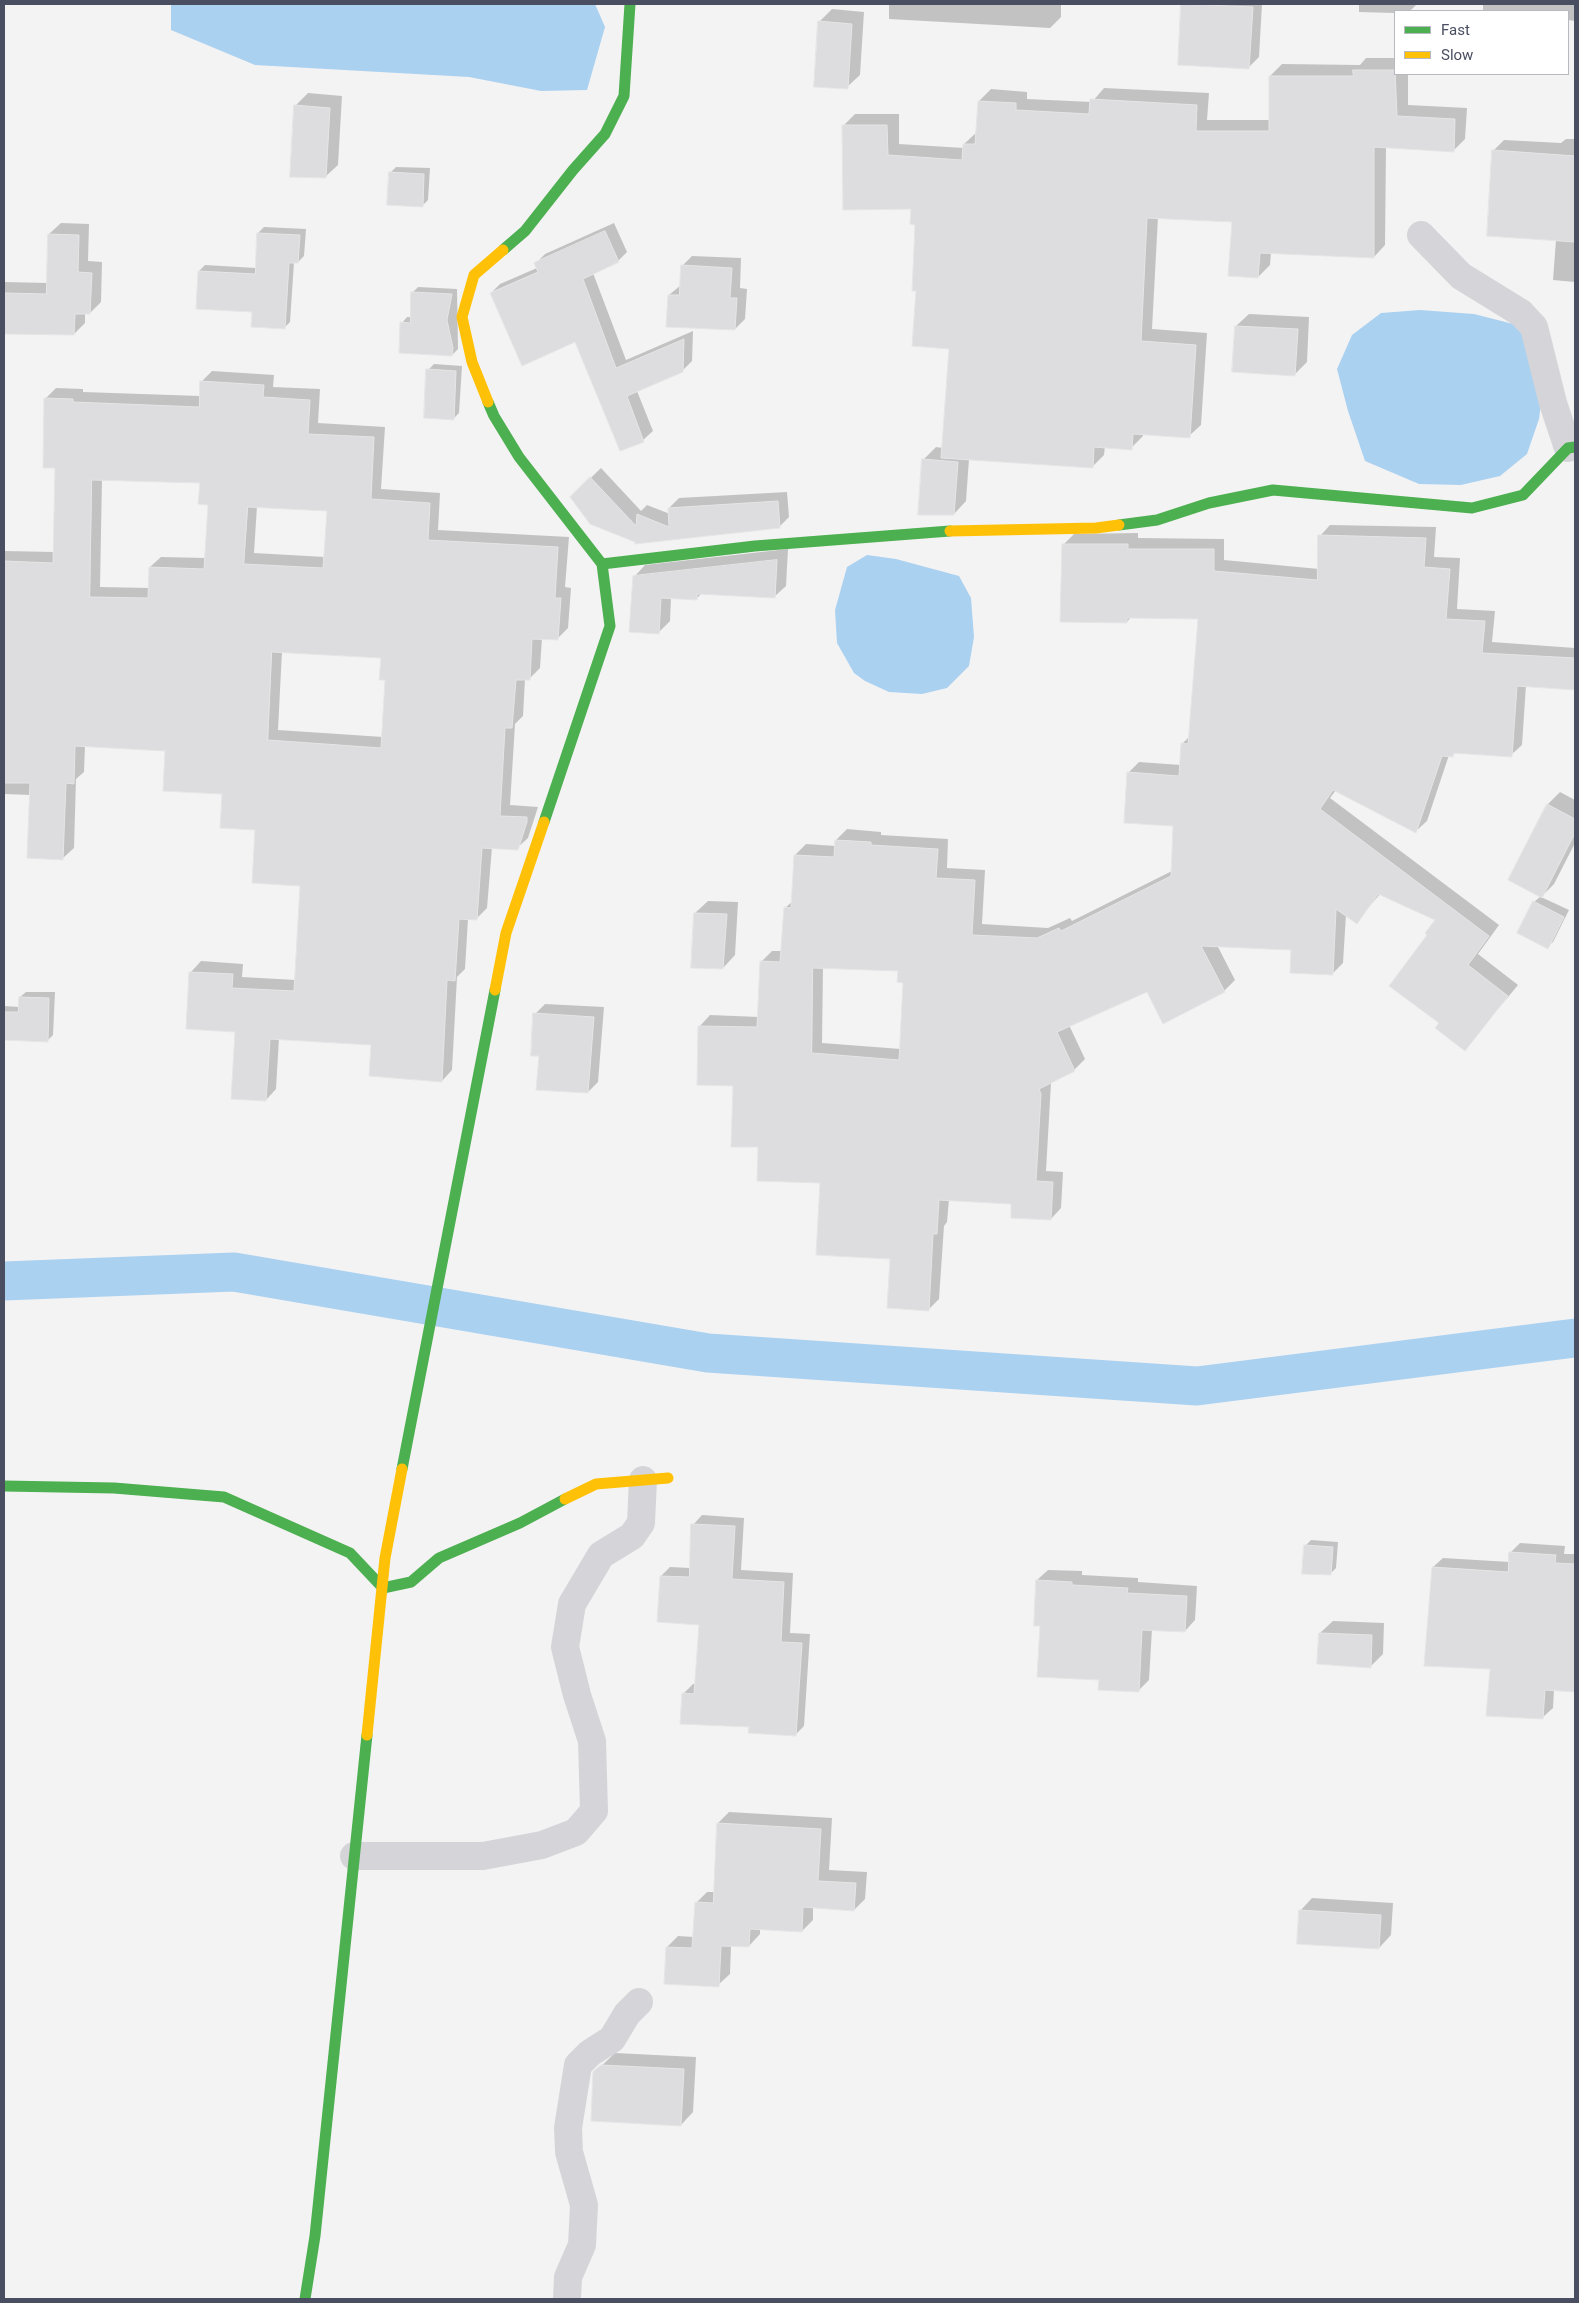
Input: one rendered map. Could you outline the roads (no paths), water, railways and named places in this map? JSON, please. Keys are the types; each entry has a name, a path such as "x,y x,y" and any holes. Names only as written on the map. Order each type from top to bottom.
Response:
{"street":[{"path":"305,2299 315,2236 385,1558 506,933 610,626 602,564 519,457 494,416 472,362 462,317 474,276 525,231 605,134 624,96 630,4"},
{"path":"602,564 755,546 943,531 1096,528 1157,520 1209,503 1273,490 1472,508 1523,495 1572,447 1553,403 1534,327 1521,313 1461,276 1421,235"},
{"path":"354,1856 483,1856 542,1845 576,1832 594,1811 592,1741 577,1696 565,1647 572,1604 602,1556 632,1536 640,1523 656,1479 596,1484 511,1527 440,1558 412,1582 382,1588"},
{"path":"4,1486 114,1488 224,1497 350,1553 382,1588"},
{"path":"567,2299 568,2277 582,2245 584,2206 569,2152 568,2128 578,2065 590,2052 612,2039 627,2014 639,2002"}],"water":[{"path":"171,4 595,4 605,27 587,90 541,91 469,77 255,65 171,30"},
{"path":"1420,310 1474,314 1525,327 1544,381 1539,419 1527,454 1500,476 1461,485 1419,484 1365,461 1348,411 1337,369 1352,335 1381,313"},
{"path":"867,555 896,559 959,576 971,598 974,637 969,666 947,688 922,694 889,692 865,681 854,673 837,643 835,610 847,567"}],"waterway":[{"path":"4,1281 234,1272 708,1353 1197,1386 1575,1338"}]}
